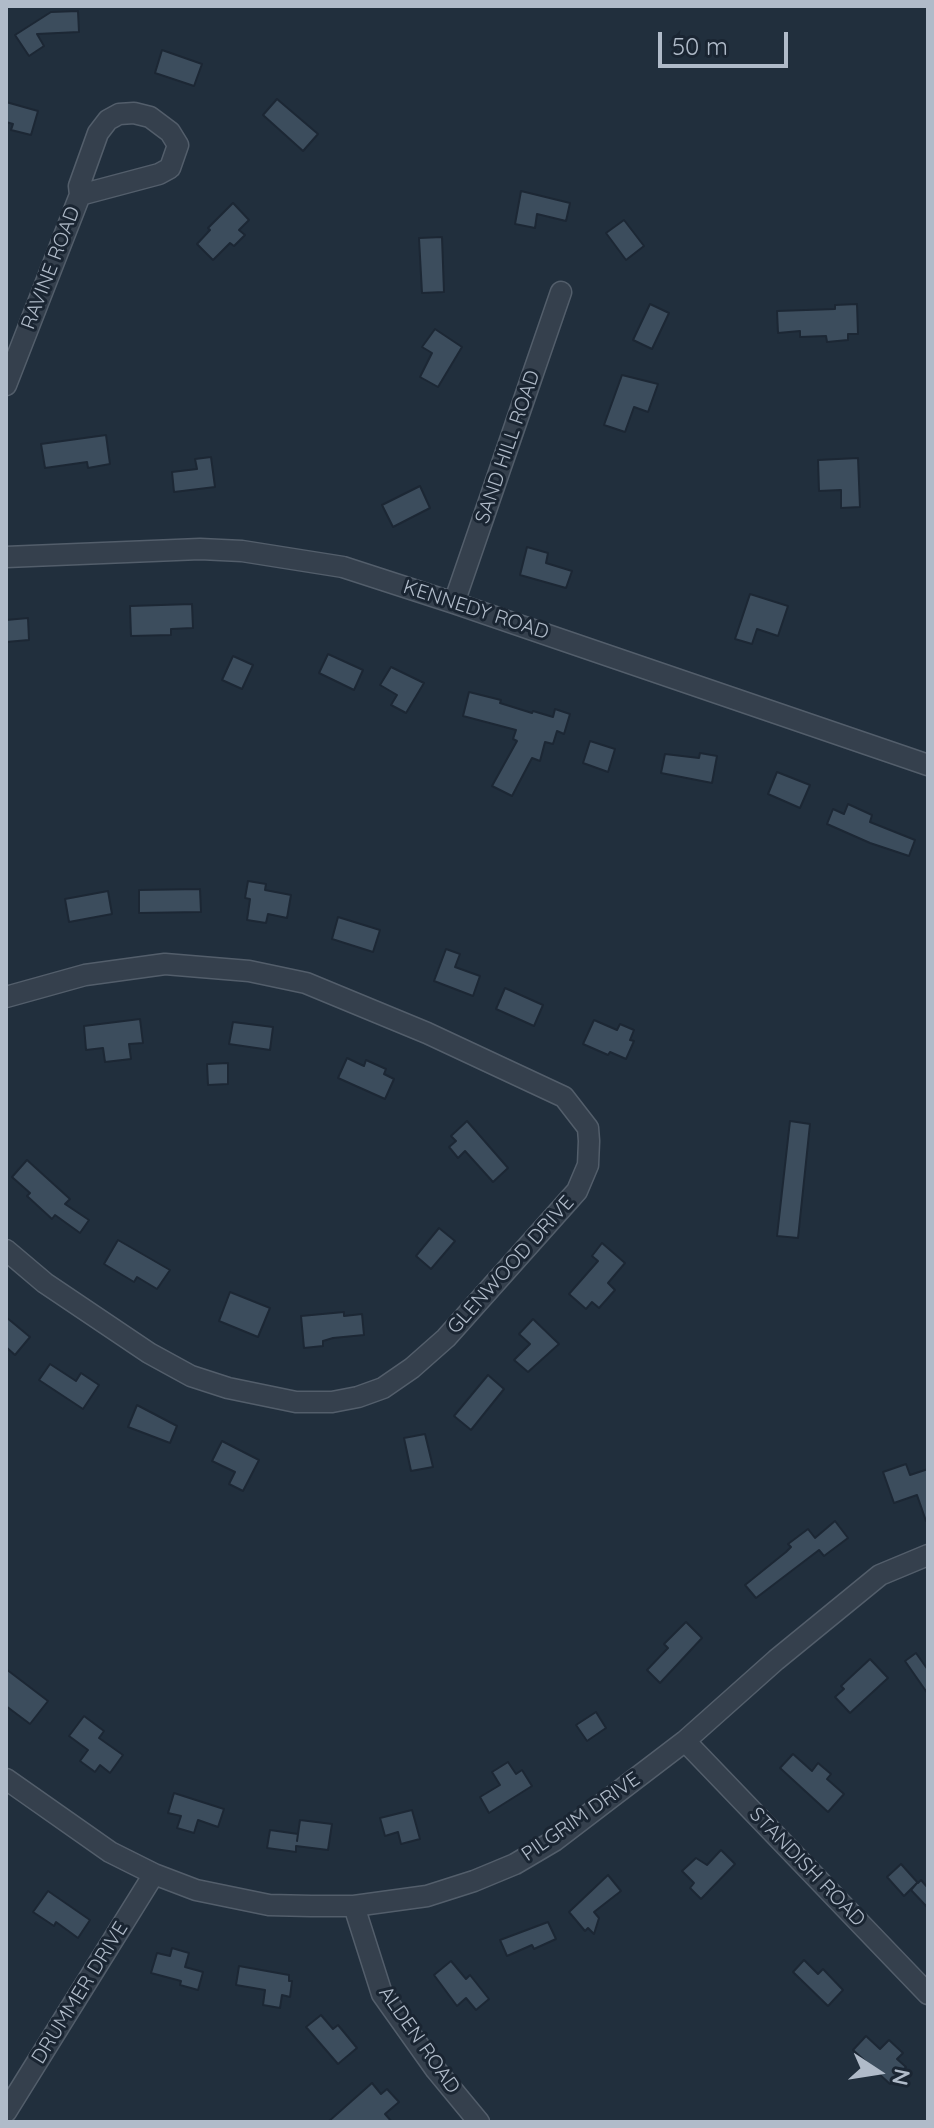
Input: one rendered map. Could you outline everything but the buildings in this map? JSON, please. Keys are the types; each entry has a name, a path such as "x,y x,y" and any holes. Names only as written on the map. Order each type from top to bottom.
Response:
{"street":[{"name":"RAVINE ROAD","path":"6,385 80,195 79,186 98,133 108,120 119,114 134,113 150,117 170,132 178,145 170,168 159,174 80,195"},
{"name":"SAND HILL ROAD","path":"454,603 561,292"},
{"name":"KENNEDY ROAD","path":"6,557 160,548 242,551 343,567 928,765"},
{"name":"GLENWOOD DRIVE","path":"6,997 85,975 165,964 249,971 306,983 427,1033 564,1097 588,1128 589,1141 588,1165 577,1191 446,1338 383,1388 332,1402 296,1402 191,1376 149,1353 45,1283 6,1250"},
{"name":"PILGRIM DRIVE","path":"6,1779 110,1852 196,1890 269,1905 354,1906 427,1896 515,1864 554,1841 685,1741 776,1660 880,1575 928,1555"},
{"name":"STANDISH ROAD","path":"685,1741 928,1994"},
{"name":"DRUMMER DRIVE","path":"6,2112 154,1874"},
{"name":"ALDEN ROAD","path":"354,1906 382,1994 436,2070 479,2122"}]}
